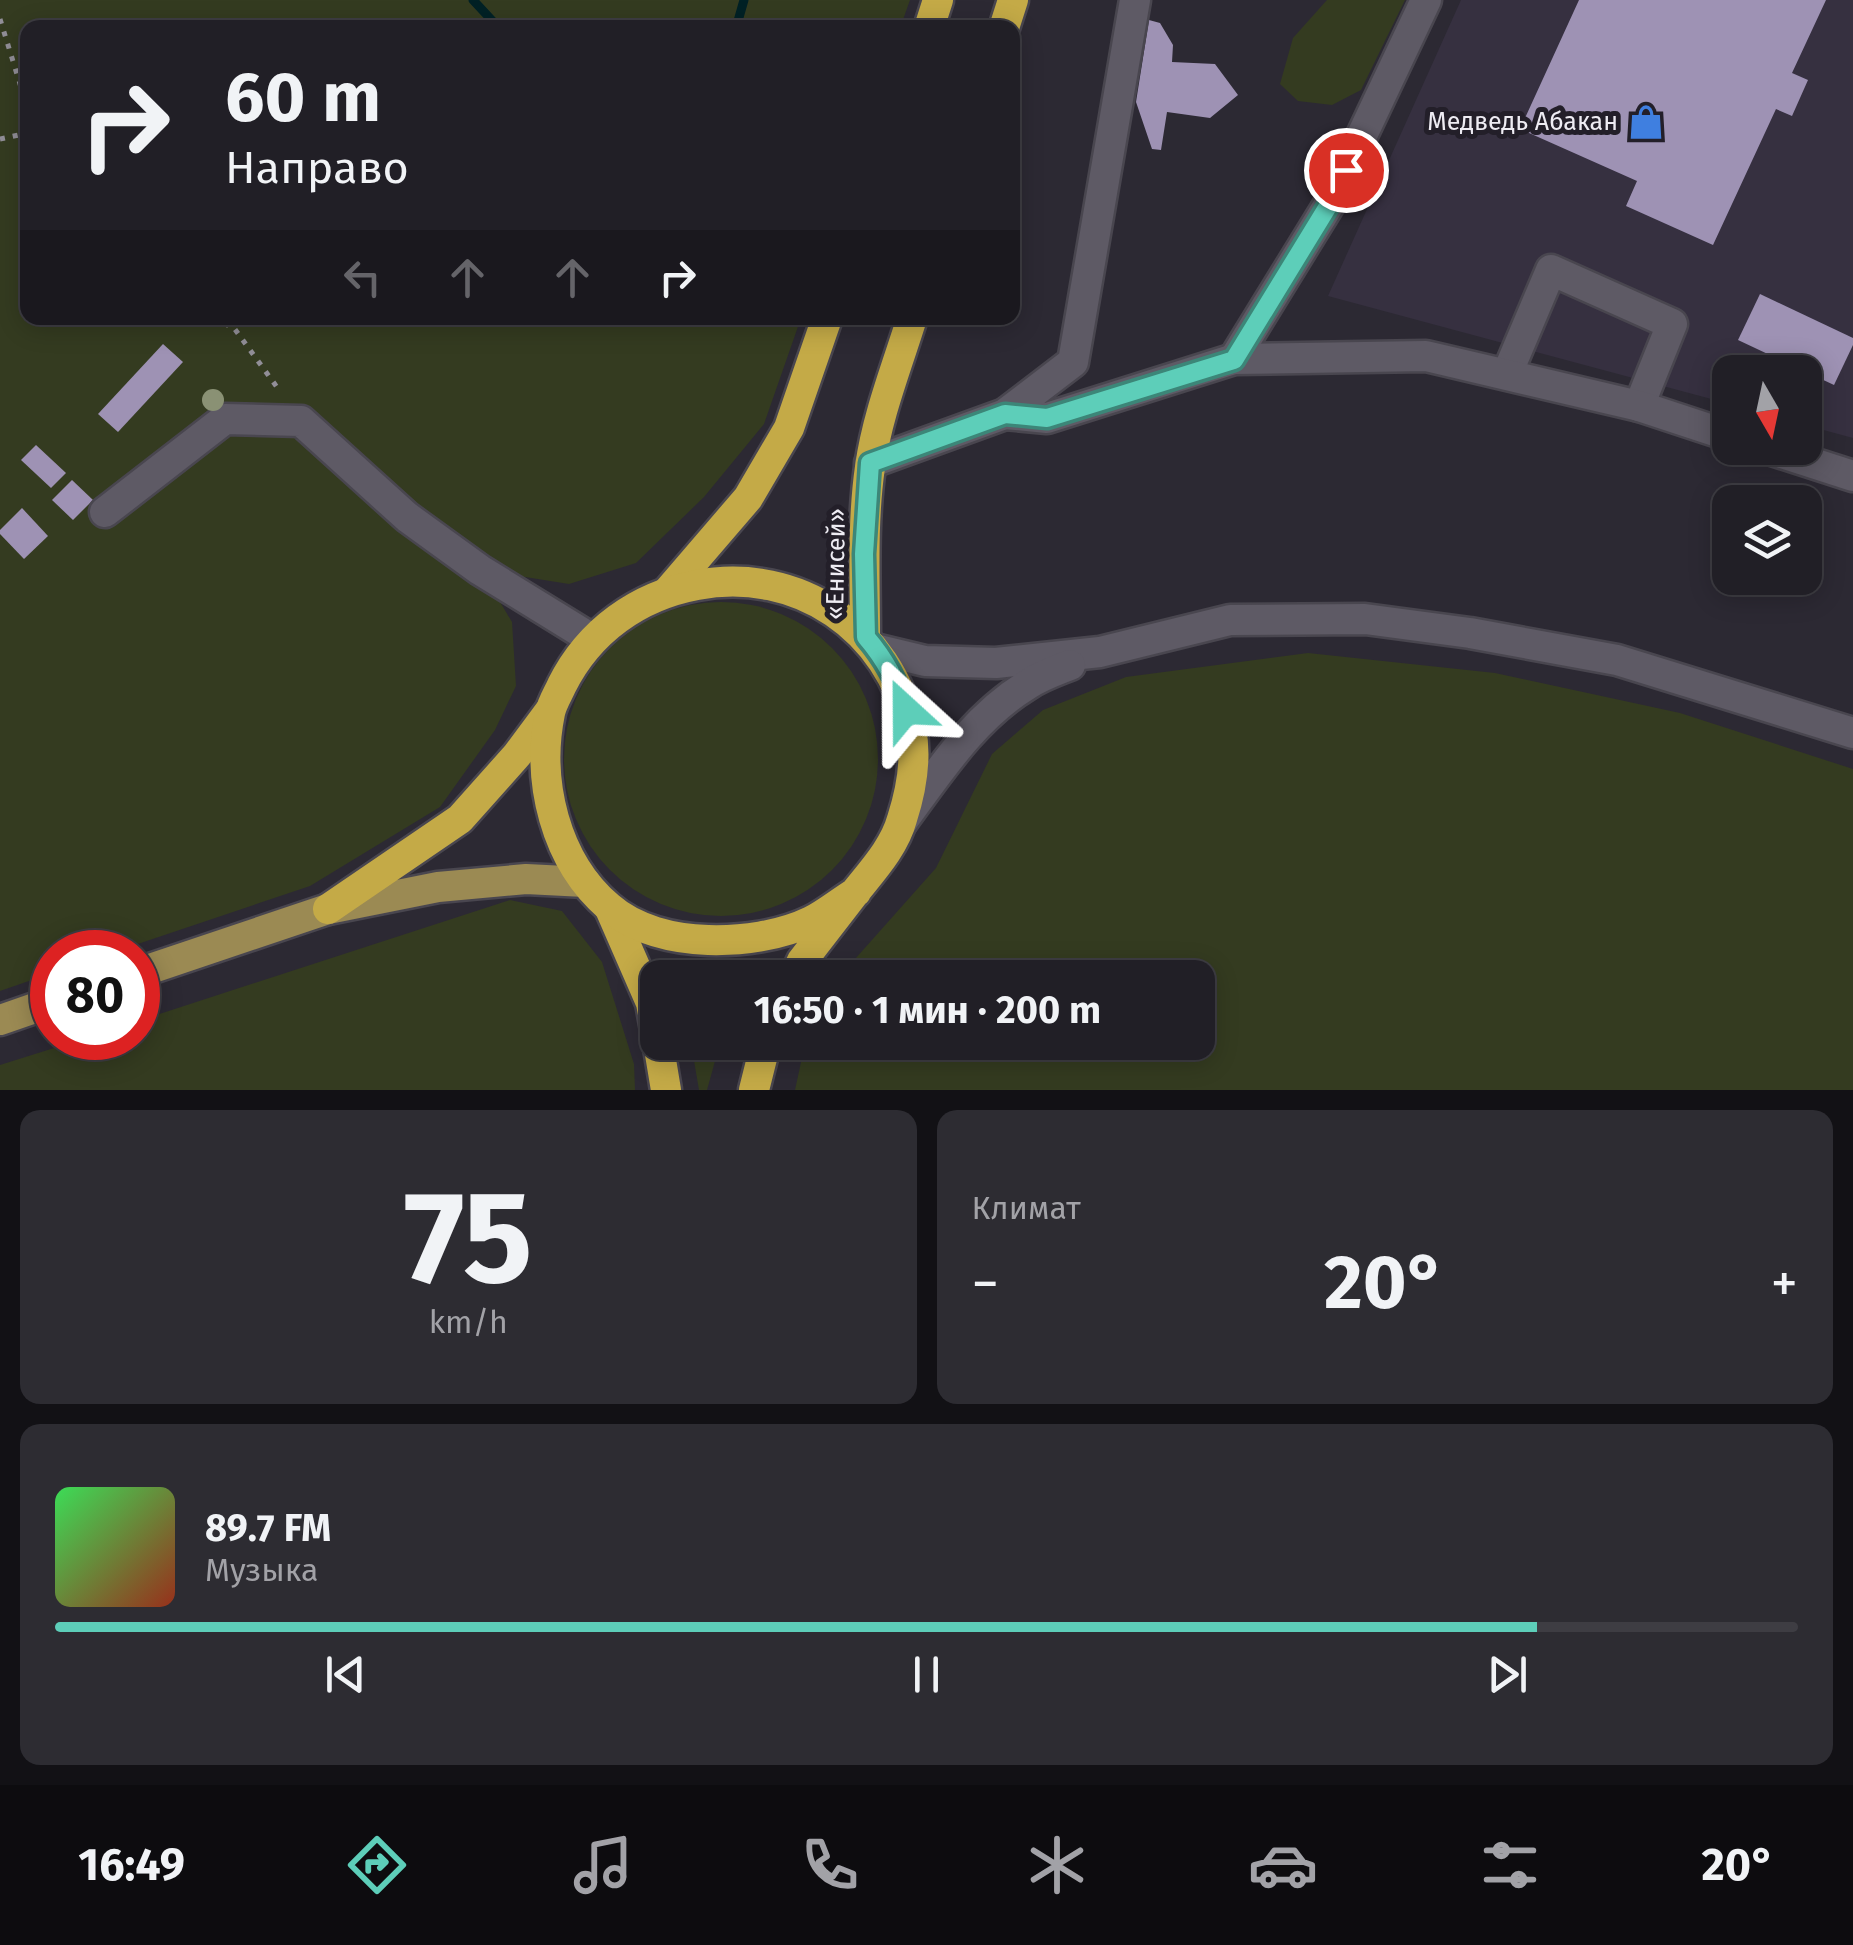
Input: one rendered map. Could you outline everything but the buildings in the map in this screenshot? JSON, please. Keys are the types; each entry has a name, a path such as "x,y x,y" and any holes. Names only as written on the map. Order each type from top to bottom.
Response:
{"highway":[{"name":"«Енисей»","path":"669,590 748,498 788,428 825,325"},
{"name":"«Енисей»","path":"870,643 864,554 870,463 910,325"},
{"name":"«Енисей»","path":"803,960 856,892 882,858 901,824 912,779 912,733 899,688 870,643 823,604 774,586 720,581 669,590 630,610 592,639 568,674 551,709 545,757 547,790 562,844 585,882 610,909 648,930 688,940 728,941 770,935 811,921 856,892"},
{"path":"328,909 460,819 551,709"},
{"name":"«Енисей»","path":"610,909 640,979"},
{"name":"«Енисей»","path":"661,1060 666,1090"},
{"path":"754,1090 762,1060"}],"main road":[{"path":"160,966 328,909 438,888 526,879 585,882"},
{"path":"0,1020 30,1010"}],"street":[{"path":"870,463 1005,414 1074,362 1135,0"},
{"path":"1234,360 1330,203 1426,0"},
{"path":"1508,374 1551,270 1672,324 1639,406"},
{"path":"1005,414 1047,418 1234,360 1426,356 1639,406 1712,430"},
{"path":"105,512 225,419 301,421 407,516 480,570 592,639"},
{"path":"1819,465 1853,476"},
{"path":"870,643 926,661 996,663 1100,652 1230,620 1365,620 1617,660 1853,733"},
{"path":"901,824 964,740 1002,702 1030,682 1100,652"}],"path":[{"path":"0,19 20,84"},
{"path":"227,325 234,328 301,421"}],"shaded area":[{"path":"1461,0 1853,0 1853,438 1822,430 1822,355 1712,355 1712,399 1328,296"}],"green space":[{"path":"0,0 910,0 903,20 20,20 20,325 799,325 764,424 704,497 636,563 569,584 481,570 512,622 516,686 495,730 440,807 310,886 160,937 160,930 30,930 30,981 0,991"},
{"path":"1327,0 1405,0 1361,90 1332,105 1298,101 1280,84 1293,38"},
{"path":"721,602 752,605 781,614 832,648 866,699 875,728 875,790 866,819 832,870 781,904 752,913 721,916 690,913 661,904 610,870 576,819 567,790 564,759 567,728 576,699 610,648 661,614 690,605"},
{"path":"1308,653 1495,673 1680,713 1853,769 1853,1090 795,1090 801,1060 1215,1060 1215,960 854,960 936,868 992,754 1043,710 1126,677"},
{"path":"510,900 562,911 602,962 634,1064 635,1090 0,1090 0,1065 30,1056 30,1060 160,1060 160,1014"},
{"path":"694,1060 715,1060 707,1090 699,1090"}],"waterway":[{"path":"473,0 492,20"},
{"path":"738,20 744,0"}],"place":[{"name":"Медведь Абакан","path":"1646,122"}],"route":[{"path":"906,710 899,688 866,637 864,554 870,463 1005,414 1047,418 1234,360 1346,170"}]}
